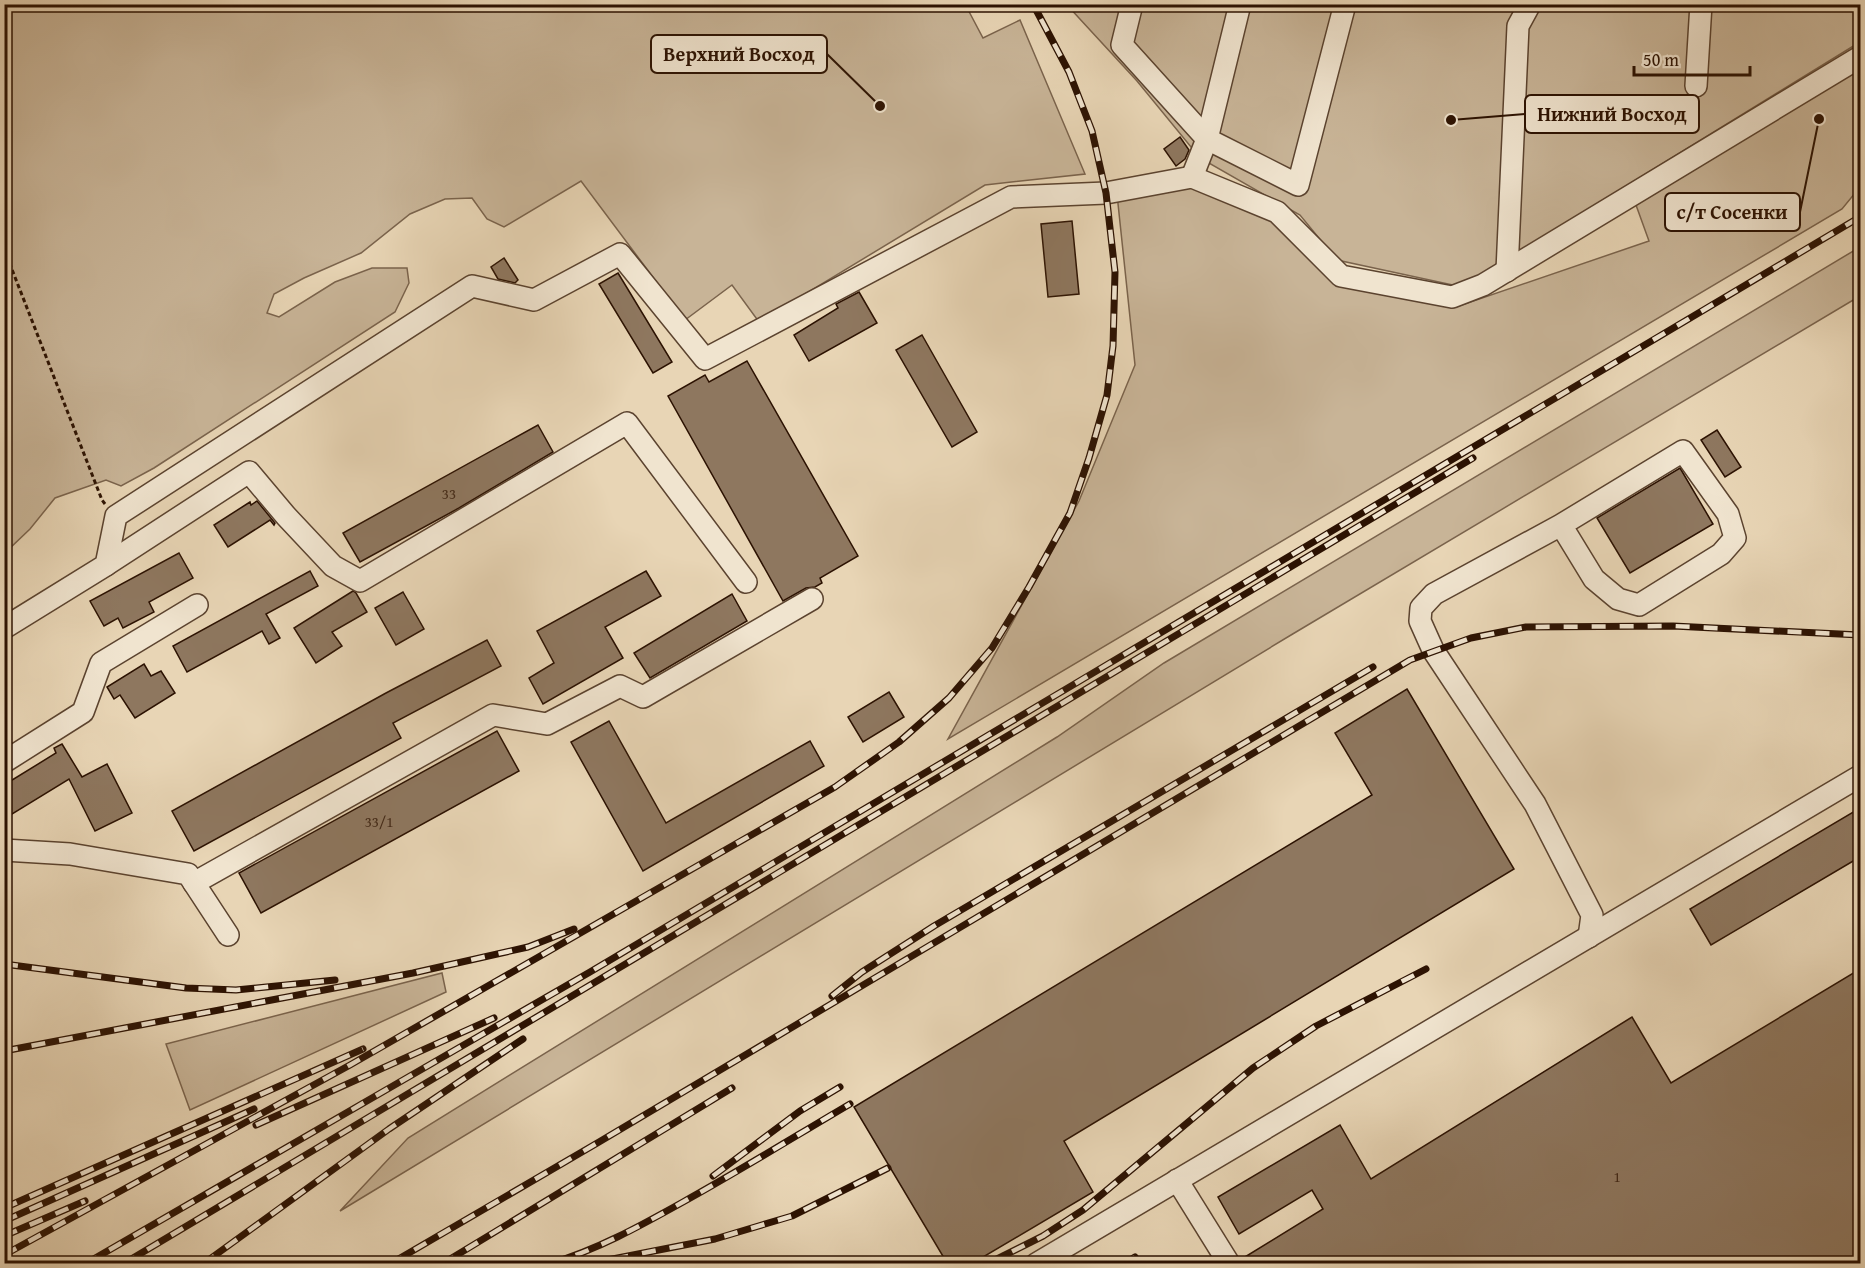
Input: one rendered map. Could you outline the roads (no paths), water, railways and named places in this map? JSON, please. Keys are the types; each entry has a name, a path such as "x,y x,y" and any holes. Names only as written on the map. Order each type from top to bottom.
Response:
{"lane":[{"path":"1132,4 1122,45 1207,139 1298,185 1346,4"},
{"path":"1192,177 1207,139 1240,4"},
{"path":"1506,271 1518,26 1530,4"},
{"path":"1696,86 1701,4"},
{"path":"106,565 116,516 471,286 534,300 620,254 705,359 1011,197 1106,193 1192,177 1277,212 1341,276 1452,297 1483,285 1860,57"},
{"path":"4,628 106,565 249,471 286,516 333,566 360,581 627,423 746,582"},
{"path":"1561,525 1593,579 1618,599 1639,605 1721,554 1735,538 1728,514 1683,451 1561,525 1434,594 1421,608 1420,621 1433,650 1535,804 1592,915 1588,937"},
{"path":"194,883 493,715 548,724 620,686 643,696 812,599"},
{"path":"4,762 83,711 101,663 197,605"},
{"path":"1036,1263 1860,776"},
{"path":"4,850 70,854 188,874 228,935"},
{"path":"1177,1180 1228,1262"}],"railway":[{"path":"4,1255 350,1065 835,787 899,742 949,698 992,648 1070,513 1107,395 1113,346 1115,272 1106,193 1092,131 1069,72 1033,4"},
{"path":"85,1264 590,972 1860,217"},
{"path":"123,1264 1473,458"},
{"path":"390,1264 1410,660 1471,638 1526,627 1673,626 1860,635"},
{"path":"832,996 862,972 934,926 1373,667"},
{"path":"4,1051 413,973 528,947 574,929"},
{"path":"4,964 186,988 236,990 335,980"},
{"path":"987,1264 1043,1236 1083,1210 1253,1068 1316,1026 1426,969"},
{"path":"256,1125 494,1018"},
{"path":"203,1264 389,1129 523,1039"},
{"path":"4,1208 363,1049"},
{"path":"713,1176 800,1111 840,1087"},
{"path":"442,1264 732,1088"},
{"path":"549,1264 601,1245 651,1220 850,1104"},
{"path":"4,1221 254,1109"},
{"path":"587,1264 715,1239 792,1216 888,1168"},
{"path":"4,1236 85,1201"},
{"path":"1124,1264 1135,1257"}],"place":[{"name":"Верхний Восход","path":"880,106"},
{"name":"с/т Сосенки","path":"1819,119"},
{"name":"Нижний Восход","path":"1451,120"}]}
